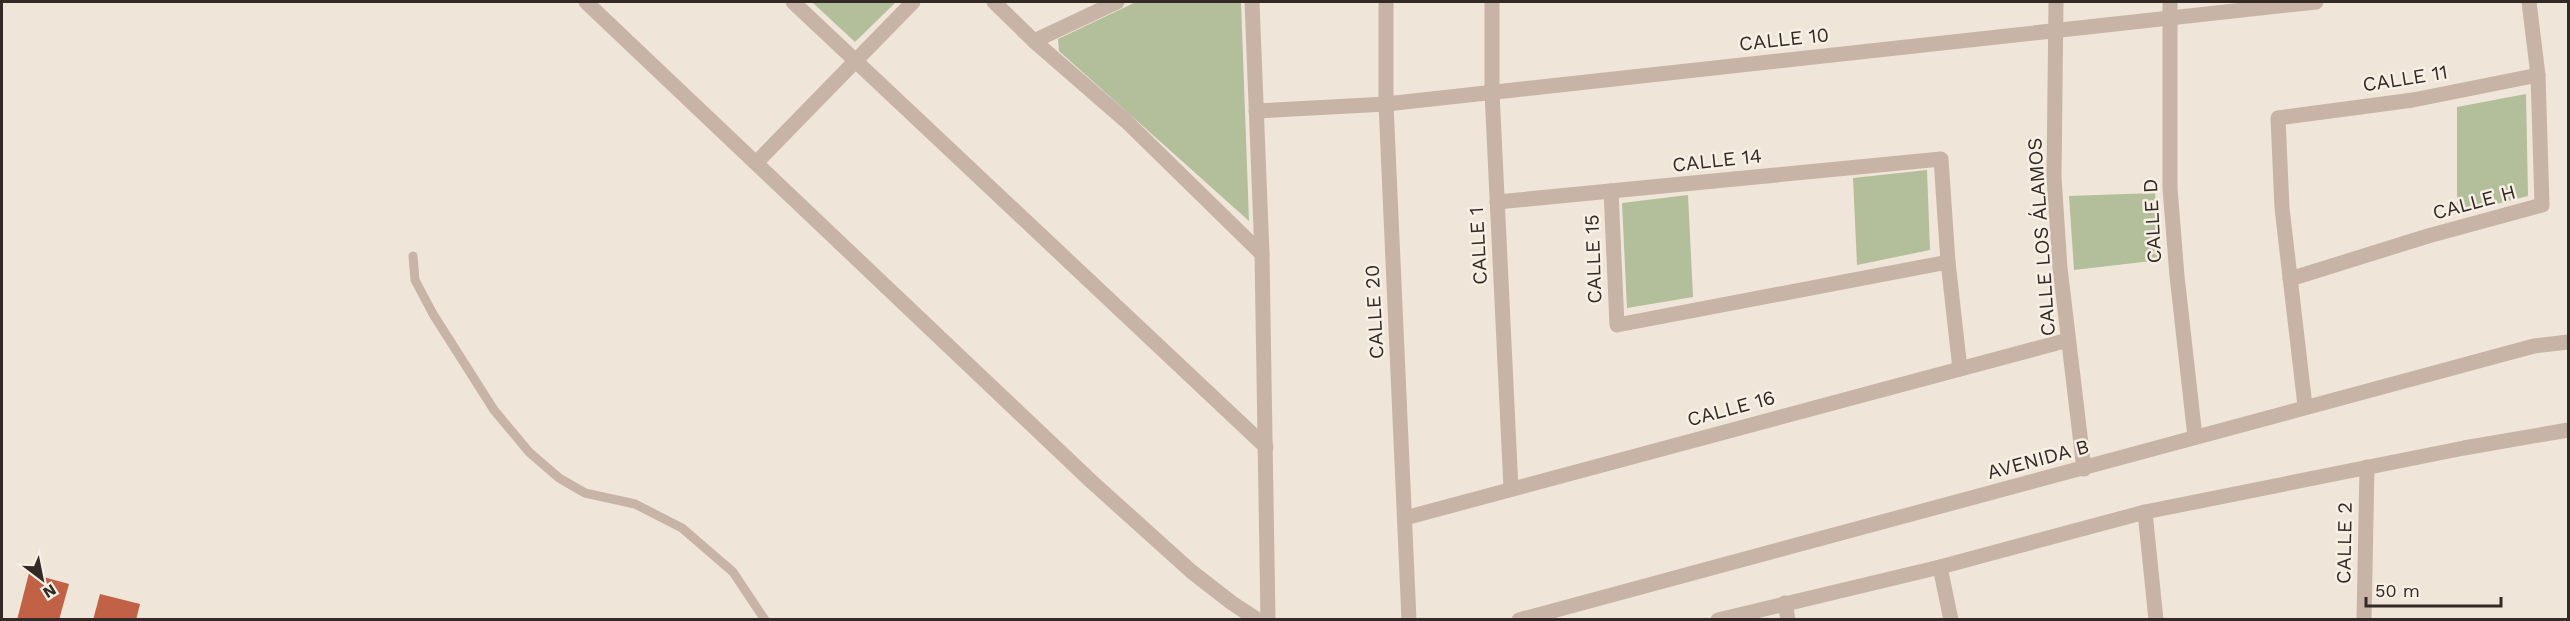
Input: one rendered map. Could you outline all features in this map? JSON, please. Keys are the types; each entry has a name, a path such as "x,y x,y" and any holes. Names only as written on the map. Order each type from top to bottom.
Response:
{"street":[{"path":"586,2 1092,482 1192,572 1258,620"},
{"path":"793,2 1266,447"},
{"path":"756,162 913,2"},
{"path":"994,2 1126,121 1262,254"},
{"path":"1035,41 1117,2"},
{"path":"1252,2 1262,254 1268,620"},
{"name":"CALLE 20","path":"1386,2 1386,104 1409,620"},
{"name":"CALLE 1","path":"1492,2 1492,92 1511,489"},
{"name":"CALLE LOS ÁLAMOS","path":"2056,2 2054,177 2060,268 2084,469"},
{"name":"CALLE D","path":"2170,2 2170,189 2195,437"},
{"name":"CALLE 10","path":"1256,111 1386,104 2316,2"},
{"name":"CALLE H","path":"2290,279 2428,236 2542,205 2538,75 2529,2"},
{"name":"CALLE 11","path":"2290,279 2282,208 2278,118 2413,100 2538,75"},
{"name":"CALLE 14","path":"1497,202 1941,159 1948,262"},
{"name":"CALLE 15","path":"1611,191 1617,325 1948,262"},
{"path":"1948,262 1960,369"},
{"path":"2290,279 2305,406"},
{"name":"CALLE 16","path":"1405,518 2068,340"},
{"name":"AVENIDA B","path":"1519,620 2084,469 2305,406 2534,346 2568,342"},
{"path":"1718,620 1940,567 2145,512 2367,467 2568,430"},
{"name":"CALLE 2","path":"2364,620 2367,467"},
{"path":"2145,512 2156,620"},
{"path":"1940,567 1951,620"},
{"path":"1785,603 1788,620"}],"lane":[{"path":"413,256 416,280 433,314 495,410 529,452 559,478 585,493 635,504 682,528 733,572 765,620"}],"green space":[{"path":"812,2 896,2 855,42"},
{"path":"1136,2 1241,2 1249,221 1059,51 1058,39"},
{"path":"2526,94 2528,196 2457,214 2457,107"},
{"path":"1927,170 1930,250 1857,265 1853,178"},
{"path":"2155,193 2160,260 2074,270 2069,196"},
{"path":"1688,195 1693,297 1627,308 1622,203"}],"building":[{"path":"29,573 69,584 59,620 17,620"},
{"path":"100,594 140,604 136,620 93,620"}]}
